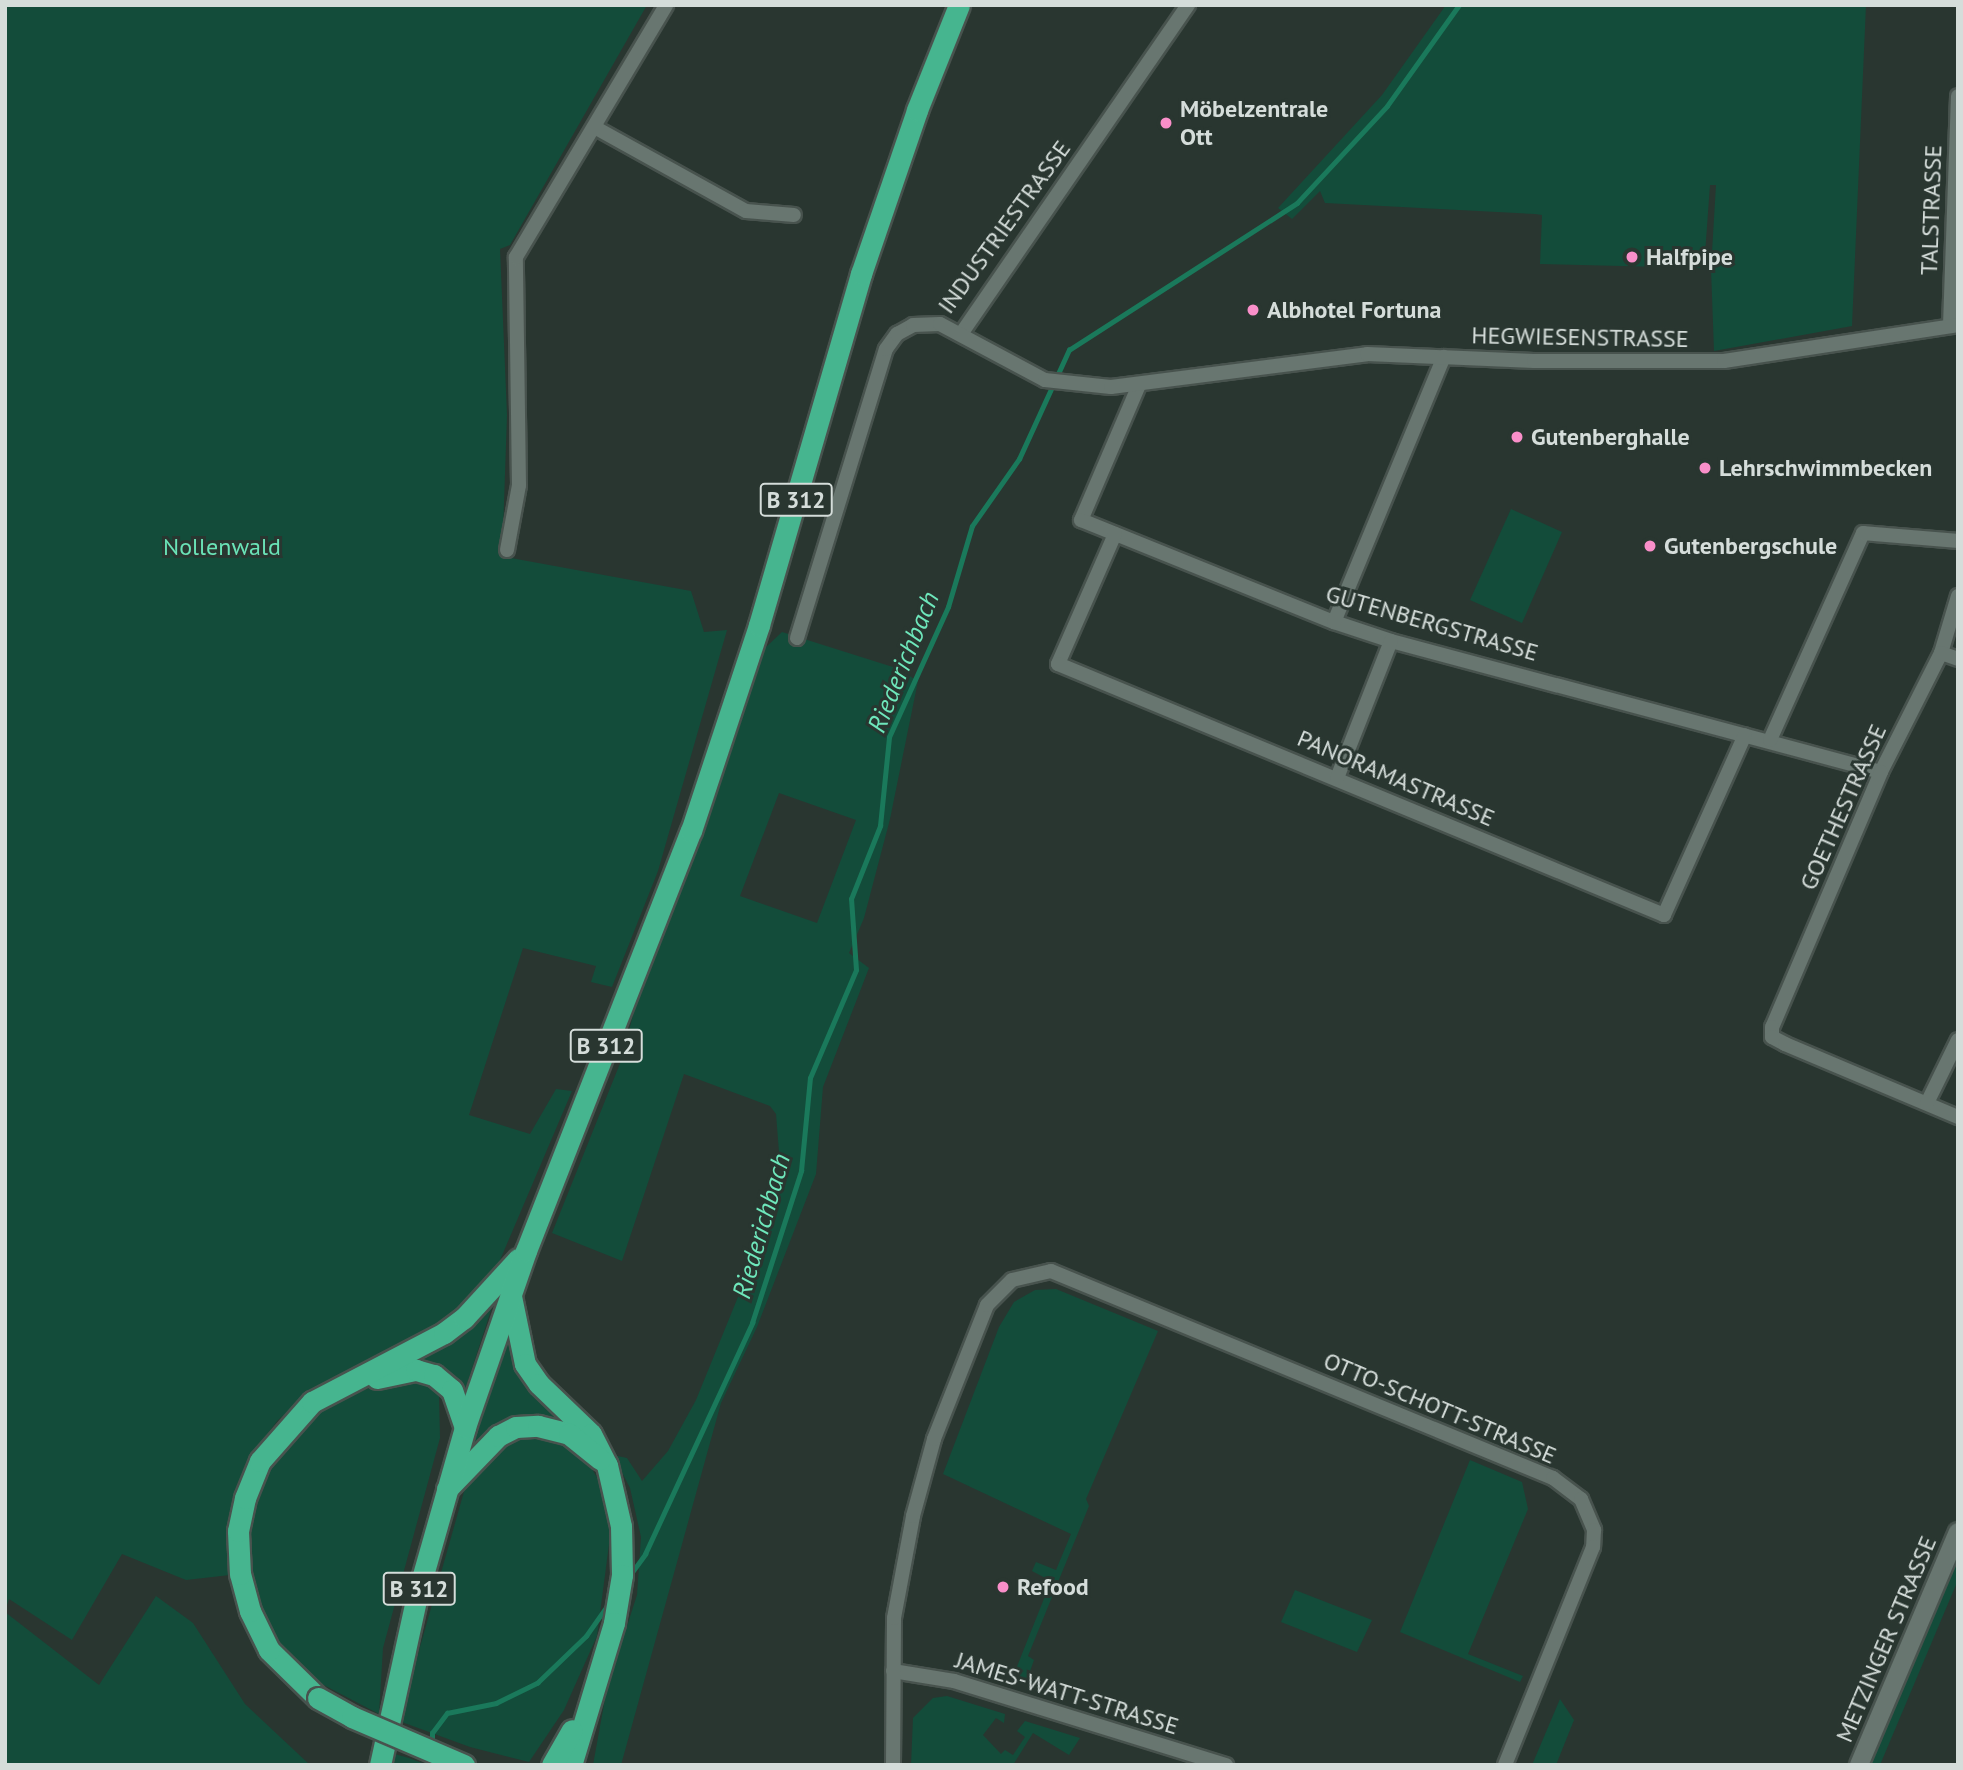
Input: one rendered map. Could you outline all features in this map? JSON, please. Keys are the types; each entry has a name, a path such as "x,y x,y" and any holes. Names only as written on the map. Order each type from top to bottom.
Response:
{"highway":[{"name":"B 312","path":"380,1765 446,1489 465,1427 526,1251 696,819 760,625 881,212 959,5"},
{"path":"464,1765 352,1717 318,1698 270,1650 250,1611 240,1574 238,1531 245,1498 260,1461 312,1402 444,1333 488,1295 526,1251"},
{"path":"510,1294 525,1364 539,1384 592,1434 607,1465 623,1543 620,1593 610,1641 584,1711 571,1765"},
{"path":"338,1389 394,1373 416,1370 435,1375 452,1390 465,1427"},
{"path":"446,1489 498,1436 516,1427 538,1426 569,1434 607,1465"},
{"path":"552,1765 584,1711"}],"street":[{"path":"507,550 519,485 516,257 596,128 666,5"},
{"name":"INDUSTRIESTRASSE","path":"797,638 886,349 897,334 925,323 940,324 961,334 1188,5"},
{"name":"TALSTRASSE","path":"1954,326 1958,96"},
{"path":"596,128 746,211 794,215"},
{"name":"HEGWIESENSTRASSE","path":"961,334 1045,380 1063,384 1139,385 1354,355 1724,361 1954,326"},
{"path":"1334,622 1444,357"},
{"name":"GUTENBERGSTRASSE","path":"1139,385 1081,520 1334,622 1391,641 1770,740 1881,772"},
{"path":"1770,740 1863,533 1958,541"},
{"name":"PANORAMASTRASSE","path":"1115,534 1058,664 1664,915 1745,735"},
{"name":"GOETHESTRASSE","path":"1927,1103 1772,1037 1772,1027 1881,772 1941,653 1958,596"},
{"path":"1337,778 1391,641"},
{"path":"1941,653 1958,659"},
{"path":"1958,1040 1927,1103 1958,1117"},
{"name":"OTTO-SCHOTT-STRASSE","path":"893,1671 898,1593 922,1479 987,1305 1012,1280 1051,1271 1553,1478 1581,1499 1594,1530 1593,1547 1505,1765"},
{"name":"METZINGER STRASSE","path":"1859,1765 1958,1532"},
{"path":"893,1671 893,1765"},
{"name":"JAMES-WATT-STRASSE","path":"893,1671 954,1681 1226,1765"}],"green space":[{"name":"Nollenwald","path":"5,5 647,5 510,245 500,249 507,415 503,532 511,558 691,591 704,632 727,630 658,871 612,987 591,982 596,966 523,948 469,1115 530,1134 556,1089 572,1091 492,1279 458,1318 420,1341 362,1362 306,1396 278,1420 252,1454 230,1575 186,1580 122,1554 72,1640 9,1599 5,1611"},
{"path":"1446,5 1866,5 1852,326 1714,351 1711,269 1716,185 1710,185 1704,268 1540,264 1542,215 1535,214 1325,203 1320,191 1292,219 1278,208 1382,95"},
{"path":"1511,509 1562,532 1522,623 1470,600"},
{"path":"782,632 896,668 918,681 890,819 864,918 849,953 869,968 823,1087 816,1174 757,1327 721,1403 621,1765 593,1765 607,1688 637,1595 641,1537 630,1488 613,1455 627,1458 642,1481 668,1451 696,1400 771,1216 781,1177 776,1114 770,1106 684,1074 622,1261 552,1233 621,1061 638,996 765,648","holes":["779,793 856,820 817,923 740,896"]},
{"path":"1056,1289 1158,1331 1086,1499 1089,1506 1028,1656 1034,1660 1028,1677 1034,1680 1033,1685 1012,1679 1051,1581 1032,1571 1036,1562 1056,1570 1071,1534 943,1474 999,1327 1014,1302 1035,1290"},
{"path":"496,1295 464,1393 450,1375 429,1363 398,1362"},
{"path":"507,1334 575,1426 558,1423 470,1453"},
{"path":"413,1380 427,1383 439,1394 440,1438 383,1648 379,1714 316,1681 276,1643 258,1607 249,1572 248,1535 254,1501 268,1466 318,1409 374,1386"},
{"path":"540,1432 581,1450 606,1493 611,1529 597,1636 564,1710 529,1762 470,1747 399,1721 467,1481 500,1440"},
{"path":"1470,1460 1522,1482 1528,1509 1468,1654 1523,1676 1520,1682 1400,1632"},
{"path":"1958,1552 1958,1580 1880,1765 1868,1765"},
{"path":"1295,1590 1372,1620 1357,1652 1281,1622"},
{"path":"156,1596 193,1623 245,1704 310,1765 5,1765 5,1612 99,1685"},
{"path":"947,1696 1005,1714 1004,1723 996,1718 983,1735 1001,1754 1005,1750 1013,1755 1025,1737 1017,1731 1025,1721 1080,1738 1069,1755 1033,1733 1013,1765 911,1765 913,1718 933,1698"},
{"path":"1560,1699 1574,1720 1556,1765 1532,1765"},
{"path":"391,1753 409,1758 427,1765 389,1765"}],"waterway":[{"name":"Riederichbach","path":"630,1575 645,1554 752,1323 801,1171 810,1078 856,970 851,899 880,826 889,737 948,607 972,526 1019,459 1069,350 1297,203 1387,106 1459,5"},
{"name":"Riederichbach","path":"432,1743 432,1733 447,1713 496,1703 537,1683 586,1636 608,1605"}],"place":[{"name":"Möbelzentrale Ott","path":"1166,123"},
{"name":"Halfpipe","path":"1632,257"},
{"name":"Albhotel Fortuna","path":"1253,310"},
{"name":"Gutenberghalle","path":"1517,437"},
{"name":"Lehrschwimmbecken","path":"1705,468"},
{"name":"Gutenbergschule","path":"1650,546"},
{"name":"Refood","path":"1003,1587"}]}
